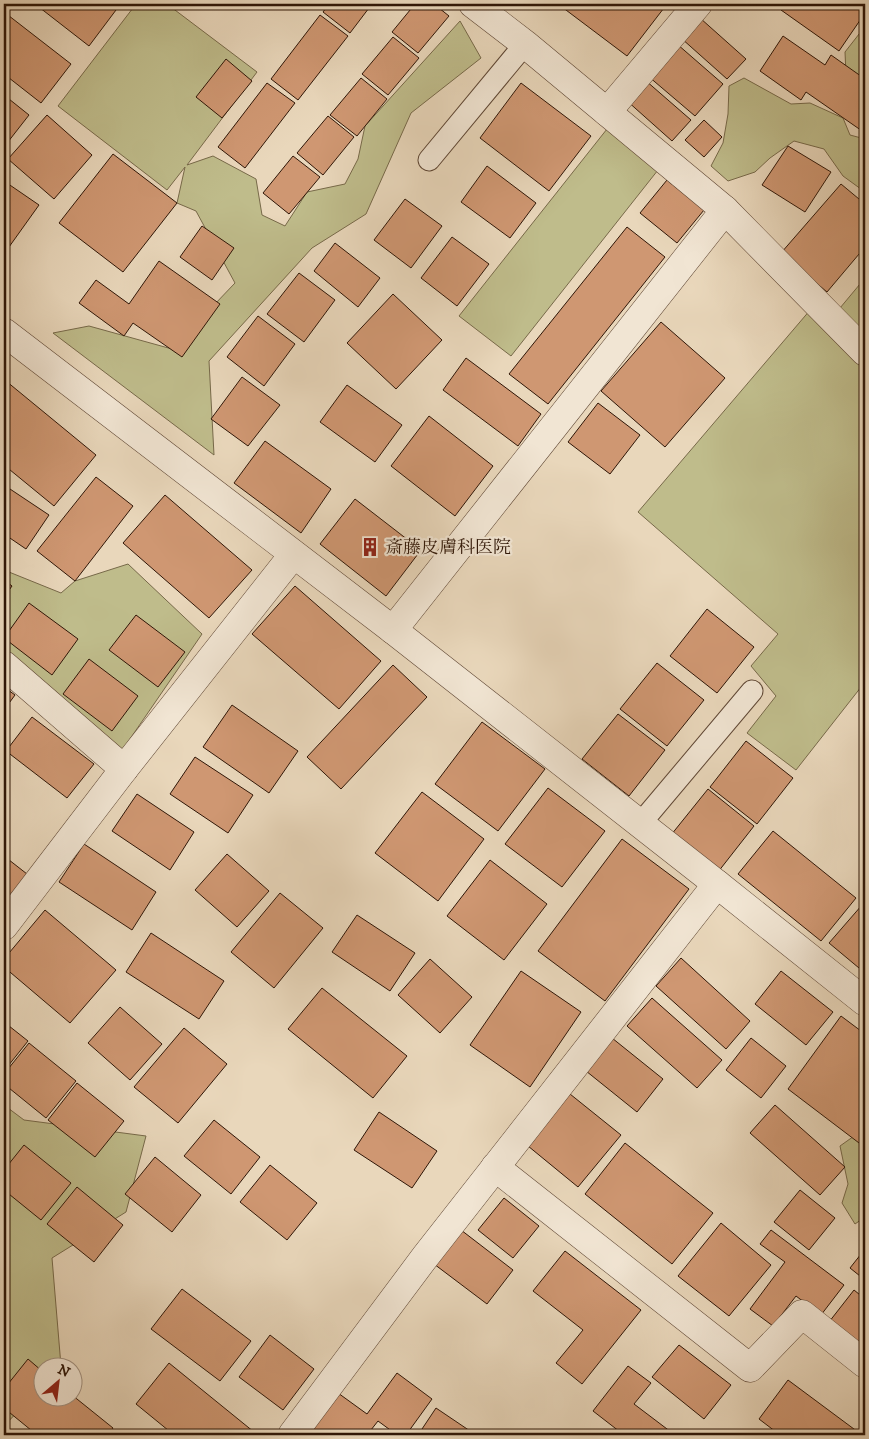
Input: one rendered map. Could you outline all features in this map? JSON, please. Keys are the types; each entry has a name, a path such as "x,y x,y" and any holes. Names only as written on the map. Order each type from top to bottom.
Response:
{"street":[{"path":"473,4 525,44 725,210 865,352"},
{"path":"607,112 698,4"},
{"path":"393,630 725,210"},
{"path":"4,332 393,630 865,1002"},
{"path":"4,926 124,769 294,555"},
{"path":"4,665 124,769"},
{"path":"292,1435 494,1167 717,884"},
{"path":"494,1167 750,1368 802,1314 865,1364"}],"lane":[{"path":"429,160 525,44"},
{"path":"640,824 752,691"}],"shaded area":[{"path":"136,4 167,4 257,72 187,165 213,156 256,179 262,215 285,226 307,192 345,184 358,159 365,126 460,21 481,58 411,113 366,214 312,248 209,361 214,455 53,333 89,326 172,349 235,283 196,211 177,203 185,167 167,190 58,106"},
{"path":"865,28 865,79 846,75 845,52"},
{"path":"744,78 791,104 810,103 843,118 850,135 865,139 865,192 843,176 824,149 794,141 770,158 755,172 728,181 711,166 723,143 728,114 729,86"},
{"path":"607,129 658,170 511,356 459,316"},
{"path":"865,278 865,334 840,308"},
{"path":"811,309 865,366 865,682 796,770 747,733 776,696 751,666 778,634 638,512"},
{"path":"128,564 202,634 121,752 4,655 4,570 61,593 75,581"},
{"path":"4,1105 24,1120 146,1136 126,1212 52,1258 60,1356 32,1356 32,1397 4,1426 4,1223 7,1213 4,1209"},
{"path":"864,1129 865,1217 855,1224 842,1203 848,1184 840,1146"}],"building":[{"path":"35,4 116,4 119,6 89,46"},
{"path":"329,4 372,4 350,33 323,12"},
{"path":"415,4 434,4 449,16 418,53 392,32"},
{"path":"558,4 667,4 627,56"},
{"path":"785,4 865,4 865,13 839,51 781,10"},
{"path":"4,12 71,64 41,103 4,74"},
{"path":"320,15 348,36 298,100 271,79"},
{"path":"700,18 746,59 727,79 681,38"},
{"path":"783,36 825,65 831,55 865,79 865,133 806,92 801,100 760,71"},
{"path":"393,37 419,58 388,95 362,74"},
{"path":"677,44 723,84 695,116 648,76"},
{"path":"226,59 252,81 222,118 196,97"},
{"path":"361,78 387,99 357,136 330,115"},
{"path":"645,80 691,120 672,141 626,100"},
{"path":"267,83 295,103 245,168 218,147"},
{"path":"521,83 591,136 549,191 480,138"},
{"path":"4,95 29,115 4,147"},
{"path":"47,115 92,155 54,199 8,159"},
{"path":"328,116 354,137 323,175 297,153"},
{"path":"704,120 722,137 704,157 685,140"},
{"path":"788,146 831,172 805,212 762,185"},
{"path":"113,154 177,203 123,272 59,223"},
{"path":"293,156 320,177 289,214 263,193"},
{"path":"487,166 536,203 510,238 461,202"},
{"path":"667,180 704,210 677,243 640,213"},
{"path":"4,181 39,205 4,254"},
{"path":"841,184 865,204 865,247 827,292 781,253"},
{"path":"405,199 442,226 411,268 374,240"},
{"path":"202,226 234,248 212,280 180,257"},
{"path":"627,227 665,257 548,404 509,374"},
{"path":"452,237 489,264 457,306 421,278"},
{"path":"335,243 380,278 358,307 314,271"},
{"path":"159,261 220,304 182,357 133,323 124,336 79,303 96,280 129,304"},
{"path":"299,273 335,300 304,342 267,314"},
{"path":"393,294 442,340 396,389 347,343"},
{"path":"258,316 295,344 264,386 227,357"},
{"path":"661,322 725,378 665,447 601,391"},
{"path":"466,358 541,414 518,446 443,390"},
{"path":"242,377 280,405 248,446 211,419"},
{"path":"6,381 96,455 54,506 4,465 4,384"},
{"path":"347,385 402,425 375,462 320,422"},
{"path":"598,403 640,435 610,474 568,442"},
{"path":"429,416 493,466 455,516 391,466"},
{"path":"265,441 331,489 301,533 234,483"},
{"path":"96,477 133,506 75,581 37,551"},
{"path":"4,485 49,515 26,549 4,534"},
{"path":"165,495 252,570 209,618 123,543"},
{"name":"斎藤皮膚科医院","path":"355,499 421,550 386,596 320,544"},
{"path":"4,580 12,586 4,597"},
{"path":"295,586 381,661 339,709 252,634"},
{"path":"29,603 78,639 52,675 4,638"},
{"path":"707,609 754,647 717,693 670,656"},
{"path":"136,615 185,652 158,687 109,650"},
{"path":"89,659 138,696 112,731 63,694"},
{"path":"657,663 704,700 667,746 620,709"},
{"path":"393,665 427,697 341,789 307,757"},
{"path":"4,687 15,695 4,710"},
{"path":"232,705 298,751 269,793 203,747"},
{"path":"618,714 665,750 629,796 582,759"},
{"path":"32,717 94,764 67,798 6,751"},
{"path":"482,722 545,769 498,831 435,784"},
{"path":"746,741 793,778 757,824 710,787"},
{"path":"195,757 253,795 228,833 170,794"},
{"path":"548,788 605,831 562,887 505,844"},
{"path":"708,789 754,826 718,872 671,835"},
{"path":"422,792 484,839 438,901 375,853"},
{"path":"137,794 194,832 170,870 112,831"},
{"path":"773,831 856,898 821,941 738,874"},
{"path":"622,839 689,889 605,1001 538,951"},
{"path":"84,844 156,892 132,930 59,882"},
{"path":"227,854 269,891 237,927 195,890"},
{"path":"4,856 27,874 4,904"},
{"path":"490,860 547,904 504,960 447,916"},
{"path":"280,893 323,928 274,988 231,952"},
{"path":"862,905 865,907 865,973 829,943"},
{"path":"45,910 116,970 70,1023 4,967 4,959"},
{"path":"357,915 415,953 390,991 332,952"},
{"path":"151,933 224,981 199,1019 126,972"},
{"path":"681,958 750,1021 726,1049 656,986"},
{"path":"430,959 472,997 440,1033 398,995"},
{"path":"521,971 581,1012 530,1087 470,1045"},
{"path":"781,971 833,1012 806,1045 755,1004"},
{"path":"322,988 407,1056 373,1098 288,1029"},
{"path":"652,998 722,1060 697,1088 627,1026"},
{"path":"120,1007 162,1044 130,1080 88,1043"},
{"path":"841,1016 865,1034 865,1143 863,1146 788,1089"},
{"path":"4,1022 28,1041 4,1071"},
{"path":"184,1028 227,1064 178,1123 134,1087"},
{"path":"612,1038 663,1079 637,1112 586,1071"},
{"path":"751,1038 786,1066 761,1098 726,1070"},
{"path":"29,1043 76,1081 46,1118 4,1084 4,1074"},
{"path":"77,1083 124,1121 95,1157 48,1120"},
{"path":"570,1094 621,1135 578,1187 528,1146"},
{"path":"775,1105 845,1167 820,1195 750,1133"},
{"path":"379,1112 437,1151 412,1188 354,1150"},
{"path":"214,1120 260,1157 231,1194 184,1156"},
{"path":"625,1143 713,1213 672,1264 585,1194"},
{"path":"24,1145 71,1183 41,1220 4,1190 4,1170"},
{"path":"155,1157 201,1195 172,1232 125,1194"},
{"path":"270,1165 317,1203 287,1240 240,1202"},
{"path":"77,1187 123,1225 94,1262 47,1224"},
{"path":"800,1190 835,1218 809,1250 774,1222"},
{"path":"504,1198 539,1226 513,1258 478,1230"},
{"path":"721,1223 771,1265 729,1316 678,1276"},
{"path":"461,1230 513,1270 487,1304 434,1264"},
{"path":"771,1230 844,1285 821,1315 796,1296 773,1326 750,1309 785,1262 760,1244"},
{"path":"865,1249 865,1280 850,1268"},
{"path":"565,1251 641,1310 582,1384 556,1363 583,1330 533,1291"},
{"path":"182,1289 251,1341 220,1381 151,1329"},
{"path":"854,1290 865,1299 865,1350 829,1322"},
{"path":"270,1335 314,1369 283,1410 239,1377"},
{"path":"679,1345 731,1385 704,1419 652,1377"},
{"path":"28,1359 32,1362 32,1406 82,1406 82,1403 113,1428 108,1435 37,1435 4,1408 4,1389"},
{"path":"169,1363 254,1432 252,1435 174,1435 136,1404"},
{"path":"628,1366 651,1383 634,1404 671,1432 668,1435 624,1435 593,1411"},
{"path":"397,1373 432,1399 406,1435 397,1435 378,1421 367,1435 307,1435 338,1393 367,1414"},
{"path":"788,1380 862,1435 780,1435 759,1419"},
{"path":"436,1408 476,1435 418,1435"}],"place":[{"name":"斎藤皮膚科医院","path":"370,547"}]}
